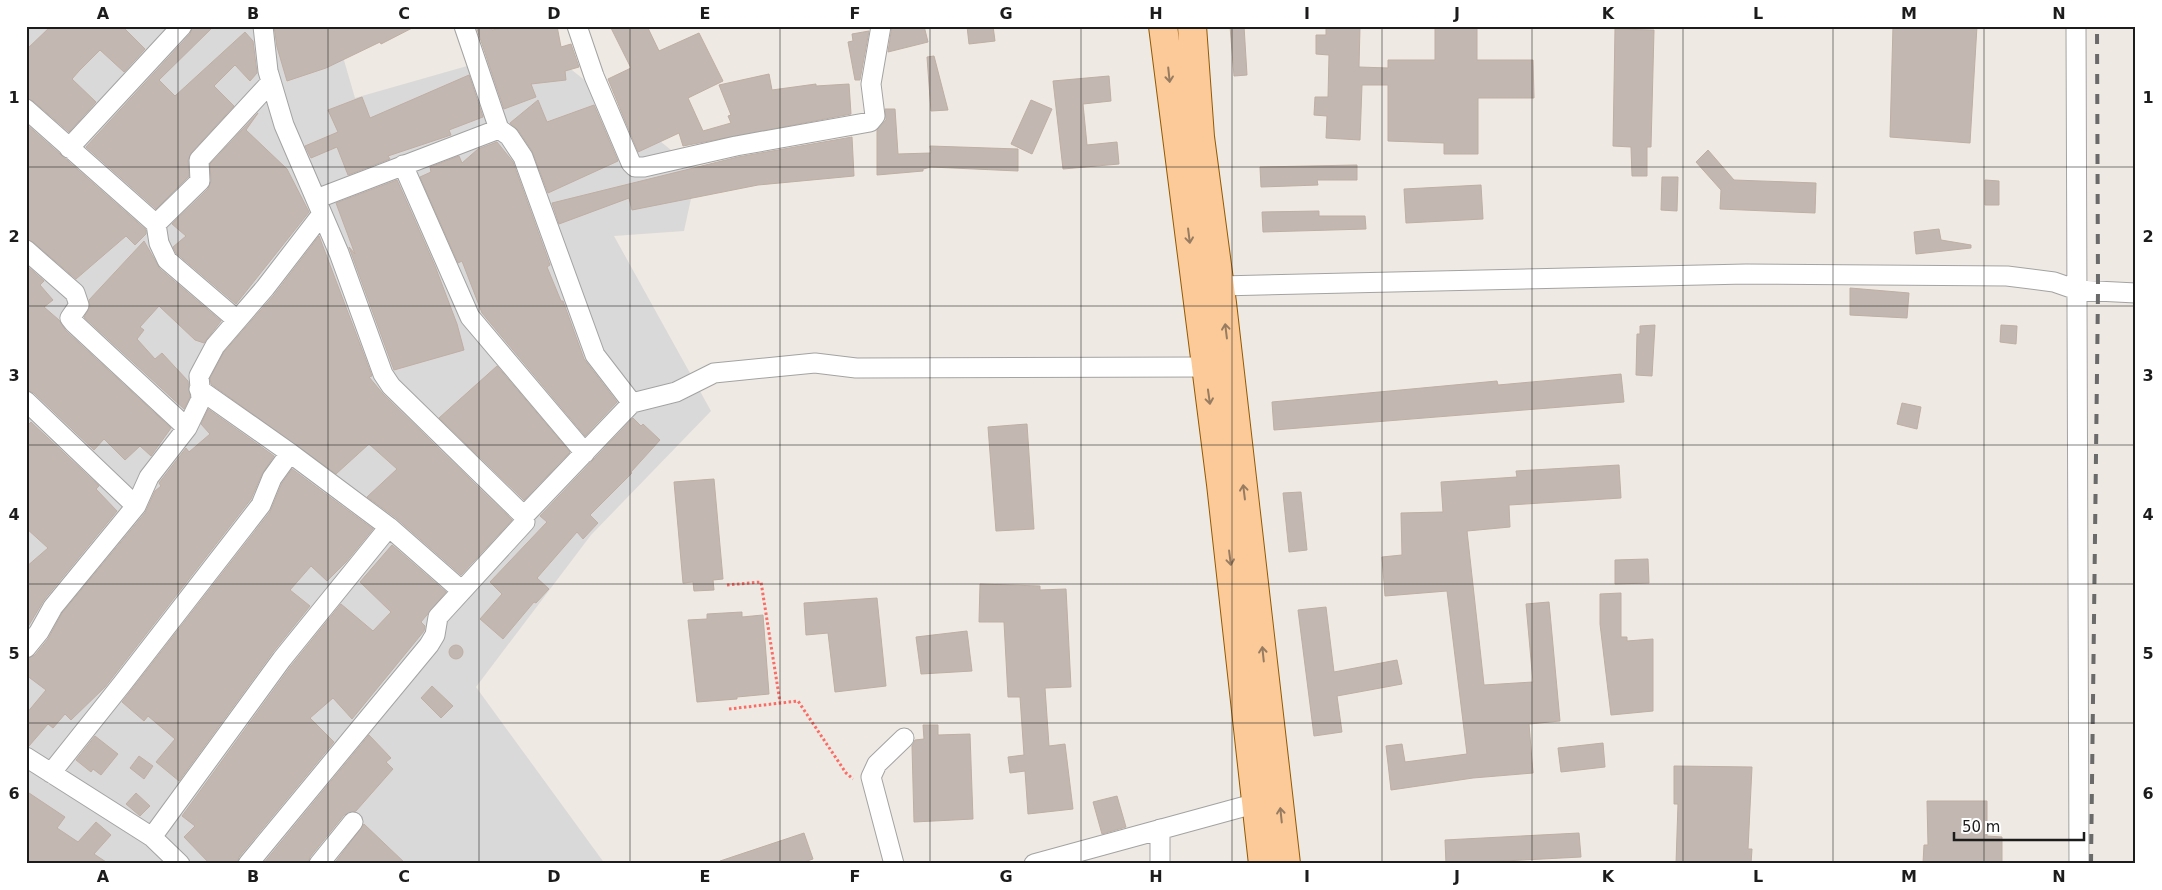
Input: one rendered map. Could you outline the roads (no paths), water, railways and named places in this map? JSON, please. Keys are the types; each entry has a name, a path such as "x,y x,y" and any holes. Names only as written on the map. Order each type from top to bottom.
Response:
{"main road":[{"path":"1164,26 1221,484 1262,864"},
{"path":"1192,26 1200,137 1220,286 1286,864"}],"street":[{"path":"69,148 182,26"},
{"path":"248,864 429,645 435,635 438,617 525,522 524,516 391,386 382,374 353,290 284,125 271,82 263,26"},
{"path":"464,26 499,129 509,136 523,158 594,355 632,403"},
{"path":"577,26 594,76 631,163 635,167 644,167 736,146 870,122 875,116 871,84 881,26"},
{"path":"2076,26 2079,864"},
{"path":"156,224 200,181 199,160 271,82"},
{"path":"26,109 156,224 159,243 167,260 237,320"},
{"path":"26,648 39,632 53,607 136,506 149,477 187,428 201,399 199,376 215,346 237,320 319,207 403,166 499,129"},
{"path":"403,166 470,317 584,453"},
{"path":"26,250 75,293 79,305 70,318 74,323 187,428"},
{"path":"1220,286 1756,274 2007,276 2054,282 2077,290 2136,293"},
{"path":"524,516 632,403 676,392 714,373 815,363 866,368 1205,367"},
{"path":"200,389 389,527 462,591"},
{"path":"26,401 136,506"},
{"path":"50,773 128,677 261,505 272,478 290,453"},
{"path":"152,837 282,659 389,527"},
{"path":"894,864 871,777 876,764 904,738"},
{"path":"26,757 152,837 180,864"},
{"path":"1034,864 1256,803"},
{"path":"319,864 353,822"},
{"path":"1160,830 1160,864"}],"railway":[{"path":"2091,864 2098,291 2097,26"}]}
